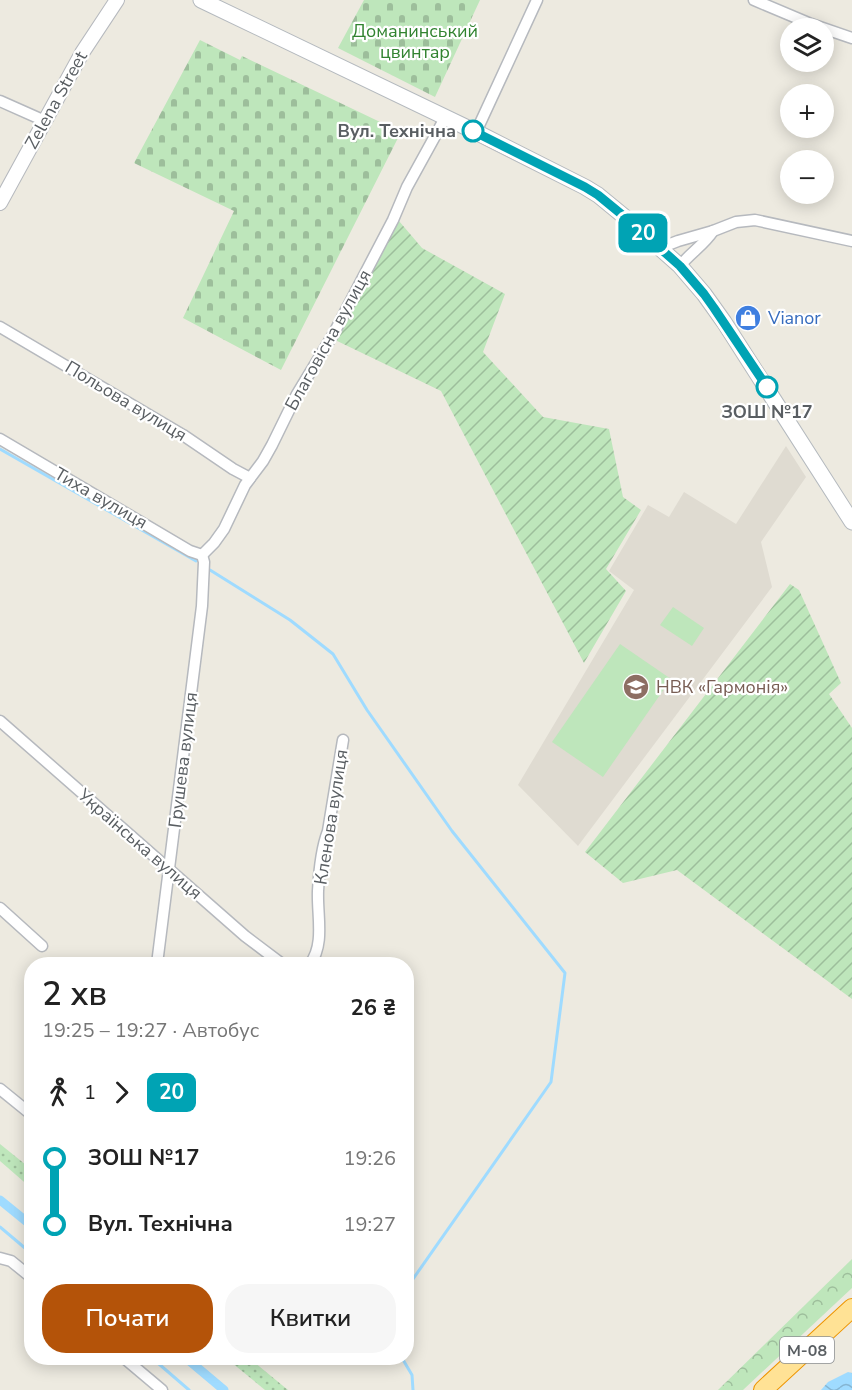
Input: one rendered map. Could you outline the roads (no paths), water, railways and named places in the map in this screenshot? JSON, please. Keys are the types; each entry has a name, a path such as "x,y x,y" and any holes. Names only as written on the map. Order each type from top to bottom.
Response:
{"highway":[{"name":"М-08","path":"763,1390 852,1309"}],"main road":[{"path":"201,0 476,132 591,191 626,218 680,266 704,294 852,522"}],"street":[{"name":"Zelena Street","path":"0,203 82,53 117,0"},
{"path":"476,132 537,0"},
{"path":"754,0 852,39"},
{"path":"0,101 45,121"},
{"name":"Благовісна вулиця","path":"202,555 224,529 250,477 263,462 297,394 340,322 393,220 407,187 445,118"},
{"path":"660,248 736,222 754,220 852,242"},
{"path":"680,266 687,257 706,242 713,231"},
{"name":"Польова вулиця","path":"0,327 183,435 233,470 250,477"},
{"name":"Тиха вулиця","path":"0,439 190,551 202,555"},
{"name":"Грушева вулиця","path":"158,957 202,606 204,562 202,555"},
{"name":"Українська вулиця","path":"0,721 245,936 273,957"},
{"name":"Кленова вулиця","path":"315,957 319,942 319,876 343,740"},
{"path":"0,908 42,946"},
{"path":"0,1089 24,1108"},
{"path":"0,1258 11,1261 24,1272"},
{"path":"132,1365 162,1390"}],"water":[{"path":"848,1372 852,1373 852,1390 821,1390 828,1382"}],"waterway":[{"path":"0,449 196,561"},
{"path":"210,570 290,620 333,654 367,710 452,831 565,973 551,1082 414,1278"},
{"path":"0,1200 24,1220"},
{"path":"0,1227 24,1247"},
{"path":"160,1365 189,1390"},
{"path":"194,1365 224,1390"},
{"path":"406,1365 412,1375 413,1390"}],"place":[{"name":"Вул. Технічна","path":"473,131"},
{"name":"Vianor","path":"748,318"},
{"name":"ЗОШ №17","path":"767,387"},
{"name":"НВК «Гармонія»","path":"636,687"}],"park label":[{"name":"Доманинський цвинтар","path":"415,42"}]}
